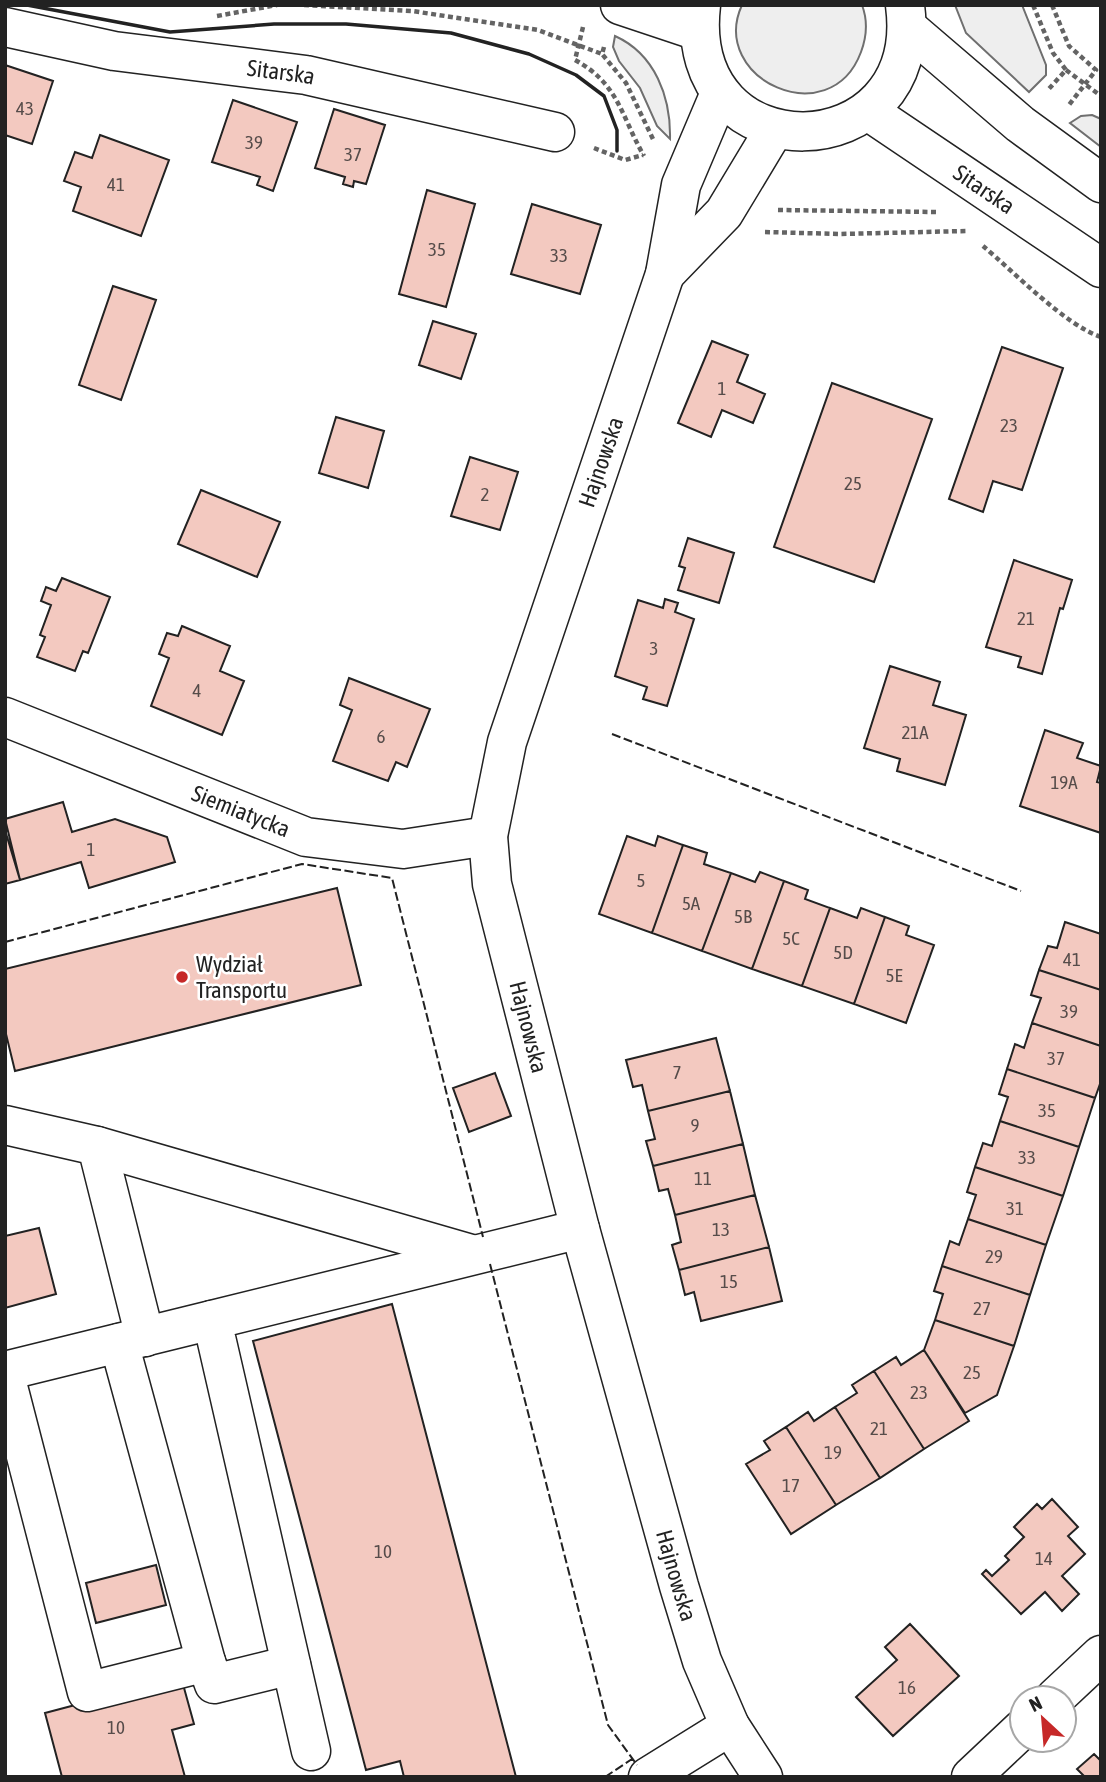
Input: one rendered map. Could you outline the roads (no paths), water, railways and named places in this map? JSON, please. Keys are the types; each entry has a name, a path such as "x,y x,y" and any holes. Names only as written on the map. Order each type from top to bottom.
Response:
{"street":[{"path":"620,5 700,18 708,74 720,93 744,116 774,130 807,133 840,127 868,111 890,88 903,60 906,17"},
{"path":"906,17 1020,124 1101,183"},
{"name":"Sitarska","path":"5,27 114,51 306,75 555,132"},
{"name":"Hajnowska","path":"720,93 681,185 664,274 507,742 488,836 492,884 580,1229 679,1587 702,1661 730,1726 763,1777"},
{"name":"Sitarska","path":"868,111 1101,268"},
{"name":"Hajnowska","path":"664,274 724,213 774,130"},
{"name":"Siemiatycka","path":"5,717 306,837 403,849 488,836"},
{"path":"5,1125 97,1146 473,1255"},
{"path":"97,1146 132,1340 206,1662 214,1684 291,1665"},
{"path":"206,1662 86,1692 5,1373 580,1229"},
{"path":"212,1320 311,1751"},
{"path":"1070,1684 1101,1655"},
{"path":"648,1777 730,1726"},
{"path":"971,1777 1008,1742"}],"place":[{"name":"Wydział Transportu","path":"182,977"}]}
